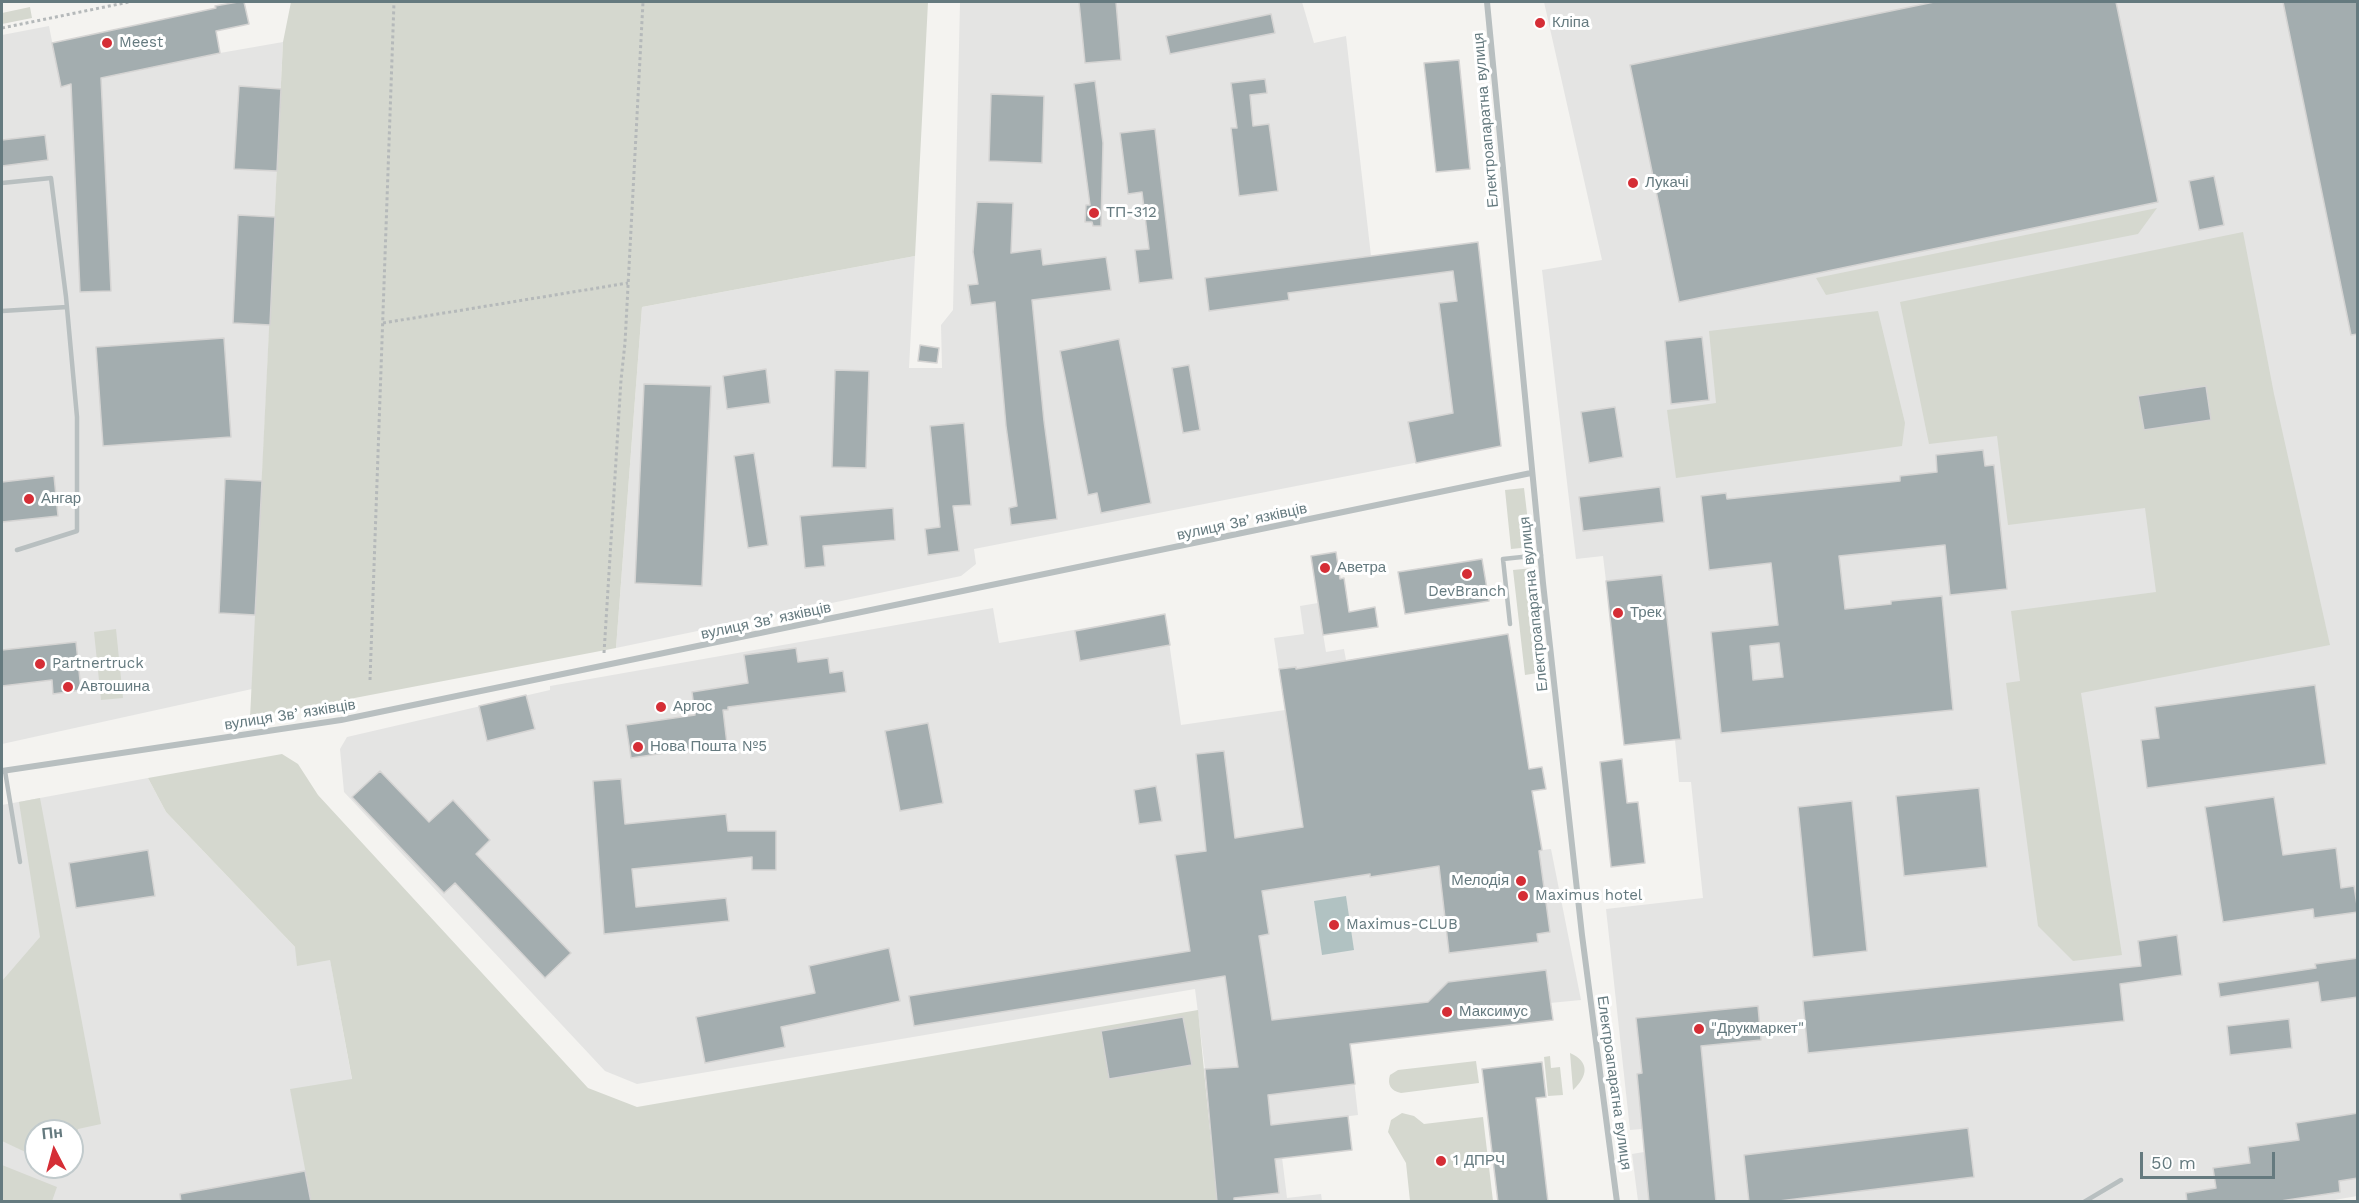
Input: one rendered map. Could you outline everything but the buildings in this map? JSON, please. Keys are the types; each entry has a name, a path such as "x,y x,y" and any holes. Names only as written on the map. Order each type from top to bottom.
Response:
{"street":[{"name":"Електроапаратна вулиця","path":"1487,2 1540,555 1582,935 1617,1202"},
{"name":"вулиця Звʼязківців","path":"3,771 341,720 1532,473"}],"lane":[{"path":"2,183 51,178 67,307 77,417 77,531 17,550"},
{"path":"2,311 67,307"},
{"path":"1510,624 1503,559 1540,555"},
{"path":"3,771 20,862"},
{"path":"2084,1202 2121,1180"}],"path":[{"path":"2,28 129,2"},
{"path":"370,680 394,2"},
{"path":"603,667 628,283 643,2"},
{"path":"383,323 628,283"}],"shaded area":[{"path":"291,2 928,2 915,256 642,307 616,648 250,718 283,42"},
{"path":"960,2 1302,2 1314,43 1346,36 1371,256 1478,242 1501,446 974,549 976,564 961,576 616,648 642,307 915,256 909,368 942,368 941,325 953,310"},
{"path":"1544,2 2357,2 2357,1196 2323,1202 1638,1201 1632,1154 1644,1152 1642,1129 1630,1130 1606,909 1703,898 1691,782 1679,782 1675,740 1681,739 1662,575 1606,581 1603,556 1576,559 1542,270 1602,260"},
{"path":"30,7 32,18 2,24 2,13"},
{"path":"49,26 61,87 283,42 252,689 2,744 2,35"},
{"path":"2157,208 2138,234 1826,295 1816,278"},
{"path":"2243,232 2274,394 2330,645 2081,693 2122,955 2073,961 2038,926 2006,683 2020,681 2011,611 2156,592 2145,508 2008,525 1997,436 1929,444 1900,302"},
{"path":"1878,311 1905,423 1902,446 1676,478 1667,410 1716,403 1709,331"},
{"path":"1524,488 1531,547 1511,549 1505,490"},
{"path":"1533,568 1544,672 1525,675 1513,570"},
{"path":"1318,603 1326,652 1344,649 1346,660 1508,634 1542,850 1551,849 1581,1000 1550,1003 1553,1020 1350,1044 1358,1115 1278,1125 1287,1198 1321,1194 1322,1201 1217,1201 1195,989 637,1084 605,1071 344,792 340,749 347,737 550,690 550,686 993,608 999,643 1165,614 1181,725 1285,710 1274,638 1304,634 1300,606"},
{"path":"116,629 123,698 101,700 94,632"},
{"path":"282,754 298,764 318,795 588,1088 637,1107 1198,1010 1217,1201 311,1201 290,1089 352,1079 330,960 297,966 295,947 166,812 148,778"},
{"path":"148,778 166,812 295,947 330,959 352,1080 311,1201 2,1201 2,805"},
{"path":"40,798 101,1124 84,1128 84,1119 24,1119 24,1151 2,1141 2,981 40,937 19,802"},
{"name":"Maximus-CLUB","path":"1346,896 1354,950 1322,955 1314,901"},
{"path":"1570,1053 1581,1061 1585,1070 1582,1080 1573,1090"},
{"path":"1550,1056 1551,1068 1560,1067 1563,1095 1548,1096 1544,1057"},
{"path":"1476,1061 1479,1083 1401,1093 1392,1089 1390,1085 1390,1075 1398,1070"},
{"path":"1402,1113 1414,1116 1424,1124 1483,1117 1493,1201 1410,1201 1406,1163 1388,1132 1391,1120"},
{"path":"2,1165 24,1174 24,1179 37,1179 57,1187 52,1201 2,1201"}],"place":[{"name":"Кліпа","path":"1540,23"},
{"name":"Meest","path":"107,43"},
{"name":"Лукачі","path":"1633,183"},
{"name":"ТП-312","path":"1094,213"},
{"name":"Ангар","path":"29,499"},
{"name":"Аветра","path":"1325,568"},
{"name":"DevBranch","path":"1467,574"},
{"name":"Трек","path":"1618,613"},
{"name":"Partnertruck","path":"40,664"},
{"name":"Автошина","path":"68,687"},
{"name":"Аргос","path":"661,707"},
{"name":"Нова Пошта №5","path":"638,747"},
{"name":"Мелодія","path":"1521,881"},
{"name":"Maximus hotel","path":"1523,896"},
{"name":"Maximus-CLUB","path":"1334,925"},
{"name":"Максимус","path":"1447,1012"},
{"name":"\"Друкмаркет\"","path":"1699,1029"},
{"name":"1 ДПРЧ","path":"1441,1161"}]}
